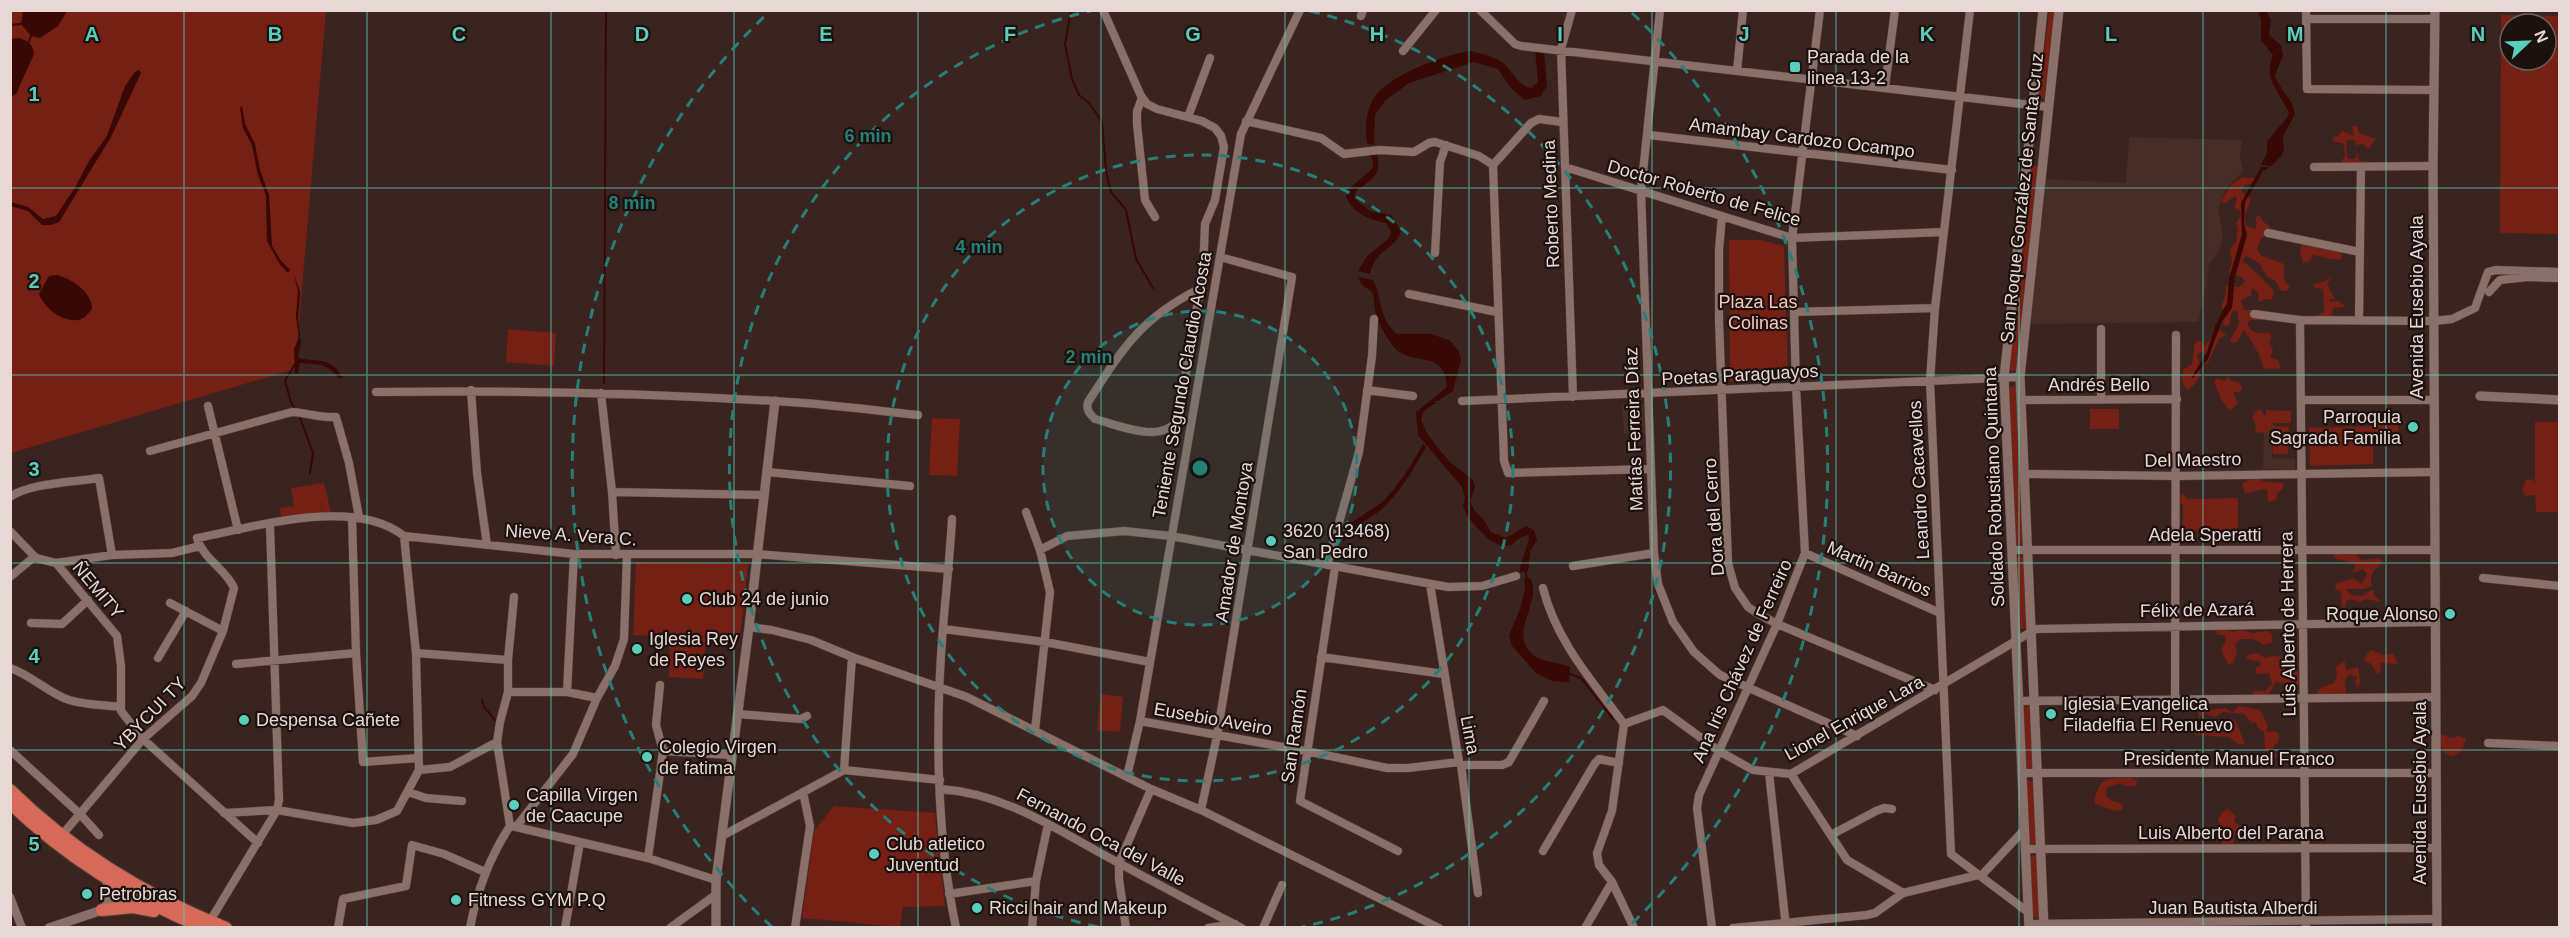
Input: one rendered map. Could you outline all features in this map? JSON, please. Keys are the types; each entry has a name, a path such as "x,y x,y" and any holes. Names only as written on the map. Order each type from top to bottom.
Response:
{"highway":[{"path":"10,790 62,835 106,867 154,892 205,926"},
{"path":"10,804 51,840 134,896 178,917"},
{"path":"134,882 134,896"},
{"path":"102,910 134,896"},
{"path":"102,910 133,907 178,917 205,926 226,927"}],"street":[{"path":"1103,10 1142,98 1147,104 1215,128 1221,136 1224,147 1215,200 1205,224 1203,271 1178,419 1174,425 1157,433 1095,419 1088,413 1086,407 1088,402 1134,335 1152,317 1199,289"},
{"name":"Teniente Segundo Claudio Acosta","path":"1127,776 1140,721 1240,141 1246,121 1300,10"},
{"path":"1403,51 1436,10"},
{"path":"1480,10 1515,44 2048,107"},
{"name":"Roberto Medina","path":"1572,10 1561,49 1573,397"},
{"name":"Matías Ferreira Díaz","path":"1660,10 1649,135 1641,191 1654,554 1658,584 1664,603 1682,636 1707,665 1720,675 1857,736"},
{"path":"1737,71 1743,10"},
{"name":"Ana Iris Chávez de Ferreiro","path":"1712,927 1697,808 1699,795 1777,624 1805,553 1796,387 1792,238 1820,10"},
{"path":"1885,87 1895,10"},
{"name":"Leandro Cacavellos","path":"1970,10 1935,308 1930,381 1940,613 1939,688 1951,854 2028,912"},
{"name":"Soldado Robustiano Quintana","path":"2029,926 2004,378 2043,10"},
{"name":"San Roque González de Santa Cruz","path":"2044,926 2020,377 2058,10"},
{"path":"2434,90 2307,89 2306,15 2435,15"},
{"name":"Avenida Eusebio Ayala","path":"2435,15 2433,400 2437,923"},
{"path":"1188,117 1210,58"},
{"path":"1142,98 1137,111 1137,124 1145,201 1155,217"},
{"path":"1562,122 1539,119 1531,123 1493,165 1504,461 1508,474 1651,469"},
{"path":"1246,121 1321,138 1344,154 1367,150 1414,152 1429,143 1446,145 1479,156 1493,165"},
{"name":"Amambay Cardozo Ocampo","path":"1649,135 1952,170"},
{"path":"1435,253 1439,171 1446,145"},
{"path":"2359,319 2361,166"},
{"path":"2314,167 2433,166"},
{"name":"Doctor Roberto de Felice","path":"1565,167 1792,238 1944,232"},
{"name":"Dora del Cerro","path":"1722,216 1719,250 1722,390 1730,576 1735,588 1748,606 1777,624 1939,688"},
{"path":"2268,233 2360,252"},
{"name":"Amador de Montoya","path":"1201,810 1217,736 1292,277 1220,257"},
{"path":"1203,271 1217,273"},
{"path":"2254,314 2300,320 2434,321 2452,319 2475,308 2488,272 2559,272"},
{"path":"2490,292 2500,280 2528,277 2559,278"},
{"path":"1409,294 1497,312"},
{"path":"1794,312 1935,308"},
{"name":"San Ramón","path":"1374,319 1372,356 1359,452 1331,566 1321,657 1300,801 1398,851"},
{"name":"Luis Alberto de Herrera","path":"2300,320 2306,925"},
{"path":"2101,329 2101,400"},
{"path":"2175,699 2176,334"},
{"name":"Poetas Paraguayos","path":"1462,401 2020,377"},
{"path":"376,392 471,390 601,393 775,401 918,415"},
{"path":"471,390 477,473 487,545"},
{"path":"1367,390 1413,396"},
{"path":"601,393 612,492 616,555"},
{"path":"2480,396 2559,400"},
{"name":"Andrés Bello","path":"2021,400 2177,399"},
{"path":"2301,400 2433,400"},
{"path":"716,927 714,896 731,755 750,627 756,554 775,401"},
{"path":"208,406 238,530"},
{"path":"150,451 292,412 308,413 318,418 336,417 349,463 356,517 356,653 363,762 418,758"},
{"path":"767,472 910,486"},
{"name":"Del Maestro","path":"2025,474 2176,476 2434,472"},
{"path":"10,497 16,492 32,488 99,478 112,555"},
{"path":"612,492 763,495"},
{"path":"1026,512 1040,550 1050,592 1035,730"},
{"name":"Nieve A. Vera C.","path":"56,563 112,555 172,553 238,530 310,518 356,517 394,527 404,536 574,554 756,554 949,569"},
{"path":"952,519 943,629 940,784 949,894 956,927"},
{"path":"205,926 277,810 276,660 270,525"},
{"path":"10,531 34,557 56,563"},
{"path":"1040,550 1067,536 1124,531 1171,536 1448,587 1466,587 1516,576"},
{"path":"224,813 277,810 353,823 376,820 397,811 419,770 416,653 404,536"},
{"name":"YBYCUI TY","path":"62,835 143,739 192,696 207,669 223,631 234,588 199,542"},
{"name":"Adela Speratti","path":"2012,550 2435,549"},
{"name":"Martin Barrios","path":"1805,553 1940,613"},
{"path":"567,692 574,554"},
{"path":"1573,566 1654,554"},
{"path":"470,927 485,872 513,826 573,754 597,698 615,666 622,646 627,555"},
{"path":"10,577 34,557"},
{"name":"ÑEMITY","path":"56,563 117,636 121,666 121,707"},
{"path":"2483,578 2559,586"},
{"name":"Lima","path":"1430,584 1460,763 1478,893"},
{"path":"1543,588 1551,618 1565,642 1624,724 1612,811 1597,853 1599,865 1612,882 1634,927"},
{"path":"513,597 508,692 497,742 513,826"},
{"path":"31,623 62,624 88,600"},
{"path":"170,603 223,631"},
{"path":"158,658 186,610"},
{"name":"Félix de Azará","path":"2031,630 2176,625 2435,622"},
{"path":"750,627 789,633 967,697 1151,789 1201,810 1440,927"},
{"path":"943,629 1046,642 1150,662"},
{"name":"Lionel Enrique Lara","path":"1624,724 1663,710 1719,751 1753,770 1791,774 2016,642 2031,630"},
{"path":"236,664 356,653"},
{"path":"416,653 508,660"},
{"path":"722,836 844,770 852,657"},
{"path":"1321,657 1444,674"},
{"path":"10,668 37,680 53,693 70,700 121,707 121,711 143,739 258,843"},
{"path":"648,858 663,752 656,725 660,685"},
{"path":"508,692 567,692 597,698"},
{"path":"2019,701 2435,697"},
{"name":"Eusebio Aveiro","path":"1140,721 1306,750 1387,768 1460,763 1502,765 1509,762 1544,701"},
{"path":"737,714 801,719 807,716"},
{"path":"419,770 450,768 497,742"},
{"path":"2488,742 2559,746"},
{"path":"10,750 80,814 99,835"},
{"path":"663,752 731,755"},
{"path":"1543,851 1595,763 1599,759 1619,763"},
{"name":"Fernando Oca del Valle","path":"844,770 940,784 995,798 1238,926"},
{"path":"1769,773 1786,925"},
{"name":"Presidente Manuel Franco","path":"2022,773 2436,774"},
{"path":"1791,774 1847,860 1902,893"},
{"path":"1126,927 1119,863 1151,789"},
{"path":"408,792 426,798 462,801"},
{"path":"795,927 810,826 803,792"},
{"path":"1831,835 1876,811 1884,808 1892,809"},
{"path":"1032,927 1036,880 1048,824"},
{"path":"513,826 648,858 716,880"},
{"path":"1733,927 1786,925 1875,913 1902,893 1979,876 2025,830"},
{"path":"565,927 580,842"},
{"path":"338,927 344,899 406,886 412,845 444,854 485,872"},
{"name":"Luis Alberto del Parana","path":"2025,849 2437,848"},
{"path":"49,927 102,910 108,905 111,892 103,874"},
{"path":"949,894 1036,880"},
{"path":"1585,927 1612,882"},
{"path":"1263,927 1282,885"},
{"path":"134,896 154,892"},
{"path":"670,927 714,896"},
{"path":"10,897 22,927"},
{"name":"Juan Bautista Alberdi","path":"2029,926 2437,923"},
{"path":"1208,927 1238,926"}],"shaded area":[{"path":"23,10 67,11 58,26 40,38 31,36 21,24"},
{"path":"2258,11 2266,11 2271,20 2269,35 2281,45 2283,55 2275,75 2292,103 2295,114 2283,136 2284,150 2271,166 2261,165 2267,153 2267,141 2289,113 2271,79 2270,64 2273,55 2261,40 2261,20"},
{"path":"20,38 30,44 34,54 16,94 11,97 11,39"},
{"path":"1471,51 1499,61 1522,84 1531,88 1538,82 1535,51 1544,51 1547,85 1541,96 1524,100 1510,87 1498,69 1474,62 1409,83 1385,101 1375,115 1374,145 1367,143 1368,112 1378,92 1388,83 1431,62"},
{"path":"139,70 141,73 111,137 59,222 42,225 28,211 11,206 11,202 28,207 43,219 56,216 107,136 125,86"},
{"path":"242,106 245,124 255,144 260,170 269,195 272,246 290,270 288,273 279,263 267,241 266,195 258,175 252,145 243,128 240,108"},
{"path":"2129,137 2242,140 2240,158 2243,171 2226,188 2218,209 2223,235 2219,251 2209,264 2198,322 2028,324 2044,179 2126,183"},
{"path":"1369,153 1377,153 1377,172 1371,180 1356,191 1354,198 1370,211 1391,215 1401,231 1395,242 1376,259 1370,274 1358,271 1367,256 1389,238 1391,232 1386,223 1368,218 1353,207 1346,197 1349,189 1372,169 1373,161"},
{"path":"2261,167 2270,167 2263,171 2245,202 2244,224 2247,235 2235,277 2232,308 2221,323 2208,359 2191,378 2207,352 2215,326 2227,303 2229,279 2242,234 2241,203"},
{"path":"294,274 300,292 298,320 301,343 298,358 329,363 343,378 338,378 330,369 317,364 300,363 298,374 295,373 294,349 299,338 296,316 298,292"},
{"path":"57,275 75,283 89,297 92,309 83,318 65,319 41,299 39,294 49,276"},
{"path":"1358,277 1373,280 1384,315 1397,334 1431,334 1449,340 1458,350 1461,360 1453,391 1438,401 1432,401 1437,402 1424,411 1421,420 1426,432 1441,452 1473,480 1475,487 1470,501 1491,532 1506,538 1526,526 1534,530 1537,540 1530,552 1528,571 1520,572 1529,535 1521,537 1511,545 1501,546 1488,539 1469,519 1463,507 1465,497 1462,487 1418,435 1416,412 1447,387 1442,368 1436,363 1406,355 1395,348 1378,320 1372,292 1362,285"},
{"path":"1647,404 1648,433 1624,434 1622,405"},
{"path":"2264,426 2273,426 2272,458 2295,459 2295,469 2263,469"},
{"path":"1423,444 1426,447 1395,496 1382,509 1356,527 1343,543 1344,535 1353,522 1381,503 1397,485"},
{"path":"1530,578 1533,588 1532,598 1524,628 1527,647 1538,658 1570,667 1569,682 1552,681 1537,674 1512,646 1509,635 1520,609 1525,589 1524,579"}],"green space":[{"path":"11,11 326,11 295,369 11,453"},
{"path":"2049,11 2056,11 2044,99 2039,96"},
{"path":"2558,16 2559,16 2559,234 2500,233 2501,72 2558,72"},
{"path":"2352,126 2357,126 2359,133 2376,139 2368,149 2362,143 2356,146 2355,140 2346,140 2347,158 2355,159 2358,152 2359,161 2366,161 2365,165 2341,162 2345,156 2344,144 2333,141 2333,137 2337,137 2342,131 2354,136"},
{"path":"2031,166 2039,166 2016,370 2012,371 2009,369"},
{"path":"2243,177 2254,178 2251,184 2245,185 2241,191 2251,199 2245,214 2245,225 2255,229 2257,224 2255,217 2259,215 2274,232 2261,238 2257,250 2262,256 2284,264 2284,280 2290,287 2286,291 2281,291 2275,280 2267,276 2260,264 2246,256 2242,261 2274,292 2272,300 2265,299 2259,302 2258,292 2252,288 2251,296 2241,300 2244,310 2260,310 2261,320 2251,320 2247,323 2255,332 2269,332 2271,337 2269,343 2273,350 2270,358 2278,360 2281,368 2263,367 2258,352 2244,330 2237,342 2232,343 2230,340 2239,324 2237,310 2232,312 2229,326 2224,325 2221,318 2226,286 2239,287 2245,282 2242,277 2229,273 2232,262 2230,250 2236,241 2238,229 2236,224 2241,215 2239,210 2234,208 2237,198 2235,196 2224,204 2221,201 2231,185"},
{"name":"Plaza Las Colinas","path":"1729,240 1760,240 1784,246 1788,379 1730,382"},
{"path":"2303,243 2341,251 2342,259 2312,255 2311,261 2303,263 2300,251"},
{"path":"2331,277 2327,284 2335,299 2330,299 2330,302 2339,301 2346,307 2333,308 2331,318 2314,317 2324,312 2323,289 2315,288 2313,284"},
{"path":"508,329 556,333 554,366 506,362"},
{"path":"2219,329 2226,335 2219,339 2208,363 2204,364 2205,353 2201,352 2197,355 2200,364 2199,376 2188,390 2183,383 2182,373 2192,364 2195,342 2200,341 2205,346 2213,336 2213,330"},
{"path":"2228,376 2231,381 2239,382 2243,389 2233,392 2238,403 2230,411 2222,401 2214,382 2217,378 2225,381"},
{"path":"2009,387 2016,387 2024,542 2018,545 2015,542"},
{"path":"2090,409 2119,409 2119,429 2090,429"},
{"path":"2261,409 2266,418 2266,410 2291,411 2291,423 2273,423 2273,426 2289,427 2288,454 2273,454 2273,427 2266,433 2255,432 2256,425 2252,418 2256,411"},
{"path":"2378,414 2399,414 2398,446 2377,446 2377,438 2373,437 2373,464 2310,466 2309,428 2372,426 2376,429 2377,426 2373,419"},
{"path":"932,418 960,419 957,476 929,475"},
{"path":"2535,422 2559,422 2559,512 2536,512 2535,495 2525,496 2522,490 2526,480 2532,479 2535,483"},
{"path":"2256,478 2283,483 2283,489 2278,492 2276,500 2268,502 2267,490 2245,493 2242,483"},
{"path":"324,483 331,512 323,513 321,502 322,513 281,516 280,508 294,506 291,488"},
{"path":"2183,494 2188,499 2238,498 2238,530 2183,531 2183,505 2179,502 2179,496"},
{"path":"2337,551 2354,553 2362,560 2378,558 2383,560 2372,574 2372,586 2364,589 2346,589 2351,595 2362,596 2373,589 2374,595 2382,602 2365,599 2361,602 2350,599 2346,602 2344,613 2342,613 2341,592 2336,589 2335,584 2353,578 2361,584 2367,573 2363,569 2352,573 2355,568 2354,563 2336,559 2333,555"},
{"path":"2019,556 2024,557 2027,628 2022,629 2019,626 2016,559"},
{"path":"636,562 748,564 740,638 706,636 703,679 669,677 670,637 633,635"},
{"path":"2226,628 2233,632 2268,631 2272,634 2272,642 2264,645 2254,639 2240,639 2235,645 2237,653 2233,663 2228,664 2221,650 2226,636 2216,634 2217,629"},
{"path":"2372,650 2382,655 2393,654 2398,664 2380,663 2381,671 2378,675 2371,664 2363,660"},
{"path":"2257,653 2266,658 2284,657 2290,669 2298,672 2301,683 2299,685 2276,682 2268,695 2254,695 2252,691 2265,691 2272,684 2269,673 2258,674 2256,672 2255,668 2260,666 2261,662 2247,659 2247,655"},
{"path":"2345,662 2346,670 2358,667 2360,681 2358,689 2355,682 2357,677 2350,674 2345,679 2346,696 2318,695 2322,687 2334,683 2337,675 2336,667"},
{"path":"1101,694 1123,697 1120,732 1097,730"},
{"path":"2028,706 2031,709 2033,769 2030,770 2025,767 2023,708"},
{"path":"2239,706 2260,710 2268,725 2266,732 2274,731 2279,734 2278,742 2273,747 2277,754 2276,758 2270,757 2269,751 2265,750 2264,732 2257,727 2257,723 2251,722 2244,714 2223,712 2215,717 2203,713 2198,720 2199,711 2225,708 2232,712"},
{"path":"2235,719 2245,744 2238,744 2228,737 2197,735 2194,732 2196,725 2205,727 2212,722 2216,727 2215,733 2224,732 2231,728 2231,721"},
{"path":"2441,734 2451,738 2459,736 2466,739 2462,751 2453,756 2446,753 2442,749 2438,736"},
{"path":"2130,777 2137,781 2136,786 2125,786 2120,783 2106,788 2106,796 2112,801 2123,804 2122,810 2115,811 2095,804 2098,789 2104,782 2111,778"},
{"path":"2029,780 2034,783 2036,842 2033,845 2029,842 2027,782"},
{"path":"834,806 935,813 945,906 903,907 900,927 802,918 814,831"},
{"path":"2228,809 2236,816 2234,822 2239,825 2240,829 2234,837 2233,845 2222,845 2222,837 2218,834 2220,825 2218,820 2223,811"},
{"path":"2034,855 2037,857 2039,917 2037,919 2032,915 2030,857"}],"waterway":[{"path":"604,383 606,10"},
{"path":"1071,10 1065,44 1072,79 1079,95 1089,103 1102,122 1106,171 1111,192 1126,210 1136,259 1153,288"},
{"path":"10,25 21,24"},
{"path":"29,42 31,36"},
{"path":"295,364 285,381 296,411"},
{"path":"299,415 313,453 310,473"},
{"path":"1525,568 1527,580"},
{"path":"1567,673 1581,678 1613,719"},
{"path":"482,700 484,707 495,720"}],"place":[{"name":"Parada de la linea 13-2","path":"1795,67"},
{"name":"Parroquia Sagrada Familia","path":"2413,427"},
{"name":"3620 (13468) San Pedro","path":"1271,541"},
{"name":"Club 24 de junio","path":"687,599"},
{"name":"Roque Alonso","path":"2450,614"},
{"name":"Iglesia Rey de Reyes","path":"637,649"},
{"name":"Iglesia Evangelica Filadelfia El Renuevo","path":"2051,714"},
{"name":"Despensa Cañete","path":"244,720"},
{"name":"Colegio Virgen de fatima","path":"647,757"},
{"name":"Capilla Virgen de Caacupe","path":"514,805"},
{"name":"Club atletico Juventud","path":"874,854"},
{"name":"Petrobras","path":"87,894"},
{"name":"Fitness GYM P.Q","path":"456,900"},
{"name":"Ricci hair and Makeup","path":"977,908"}]}
